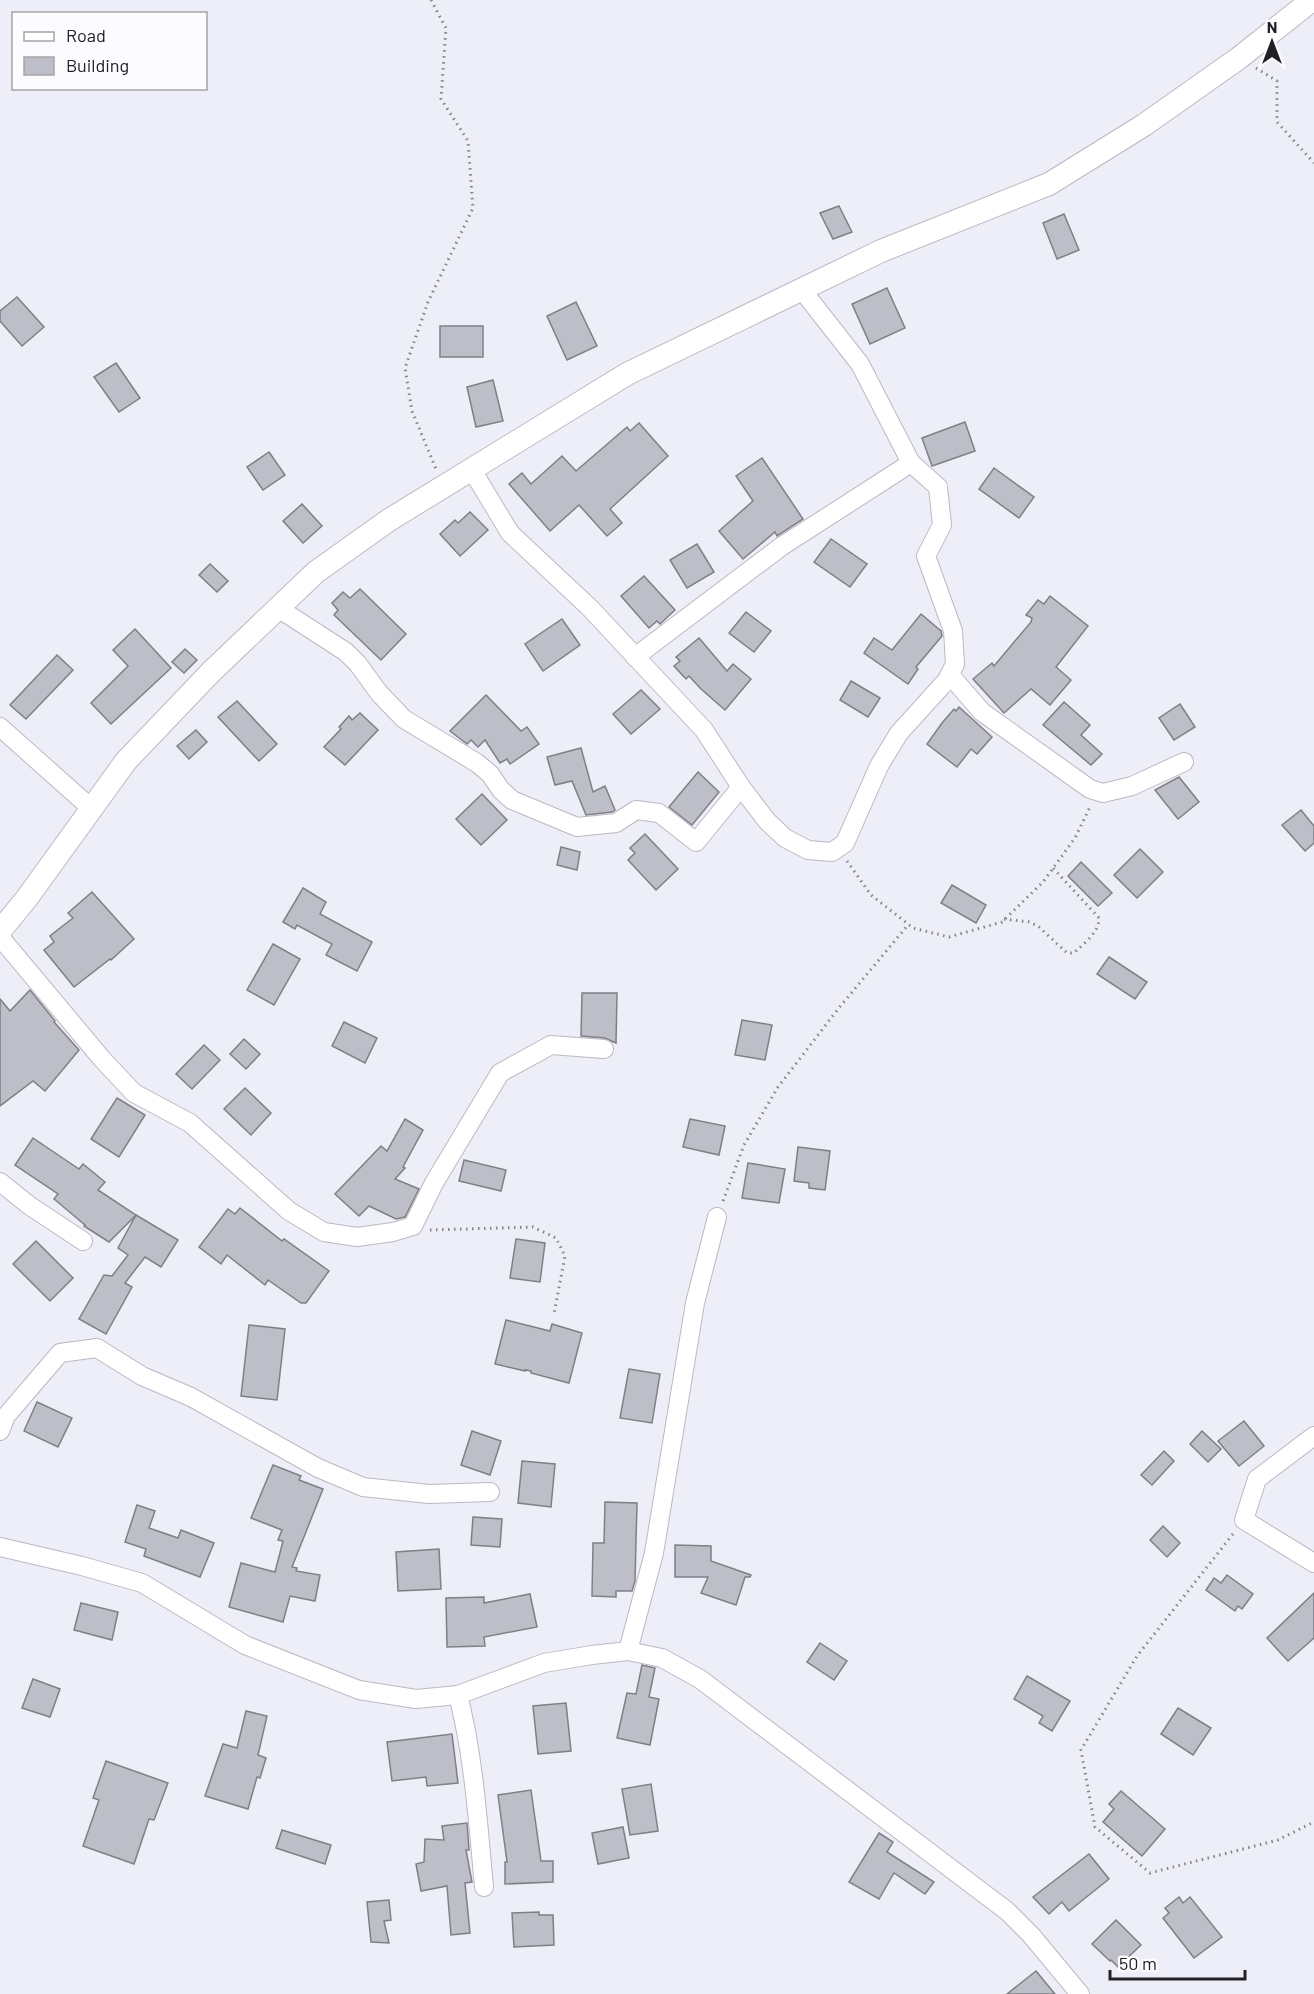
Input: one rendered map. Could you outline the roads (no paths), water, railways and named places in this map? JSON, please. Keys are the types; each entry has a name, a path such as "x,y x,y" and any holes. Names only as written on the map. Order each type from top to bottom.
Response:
{"street":[{"path":"0,931 27,898 126,761 211,672 316,572 389,520 627,374 881,251 1049,184 1144,125 1239,58 1312,0"},
{"path":"472,470 510,533 590,608 704,730 741,787 767,821 785,838 808,849 832,852 845,843 879,766 899,733 947,680 955,664 953,631 926,556 942,525 938,488 912,463 860,364 802,290"},
{"path":"635,657 782,546 912,463"},
{"path":"278,608 346,652 404,720 477,763 490,774 501,790 512,800 577,827 616,823 636,810 659,813 696,842 741,787"},
{"path":"950,675 982,712 1090,789 1103,793 1132,786 1184,762"},
{"path":"0,727 92,808"},
{"path":"0,937 134,1094 190,1123 289,1211 324,1232 357,1237 398,1231 413,1226 434,1183 500,1073 551,1045 604,1049"},
{"path":"0,1182 30,1206 83,1241"},
{"path":"628,1651 654,1553 695,1303 717,1217"},
{"path":"0,1431 6,1416 60,1353 97,1348 142,1376 191,1397 318,1468 363,1487 429,1494 490,1492"},
{"path":"1314,1436 1257,1479 1244,1520 1314,1563"},
{"path":"0,1547 142,1582 245,1645 359,1690 416,1699 458,1695 544,1663 628,1651 662,1658 700,1679 748,1714 1007,1911 1031,1935 1080,1994"},
{"path":"458,1695 465,1723 473,1781 484,1887"}]}
